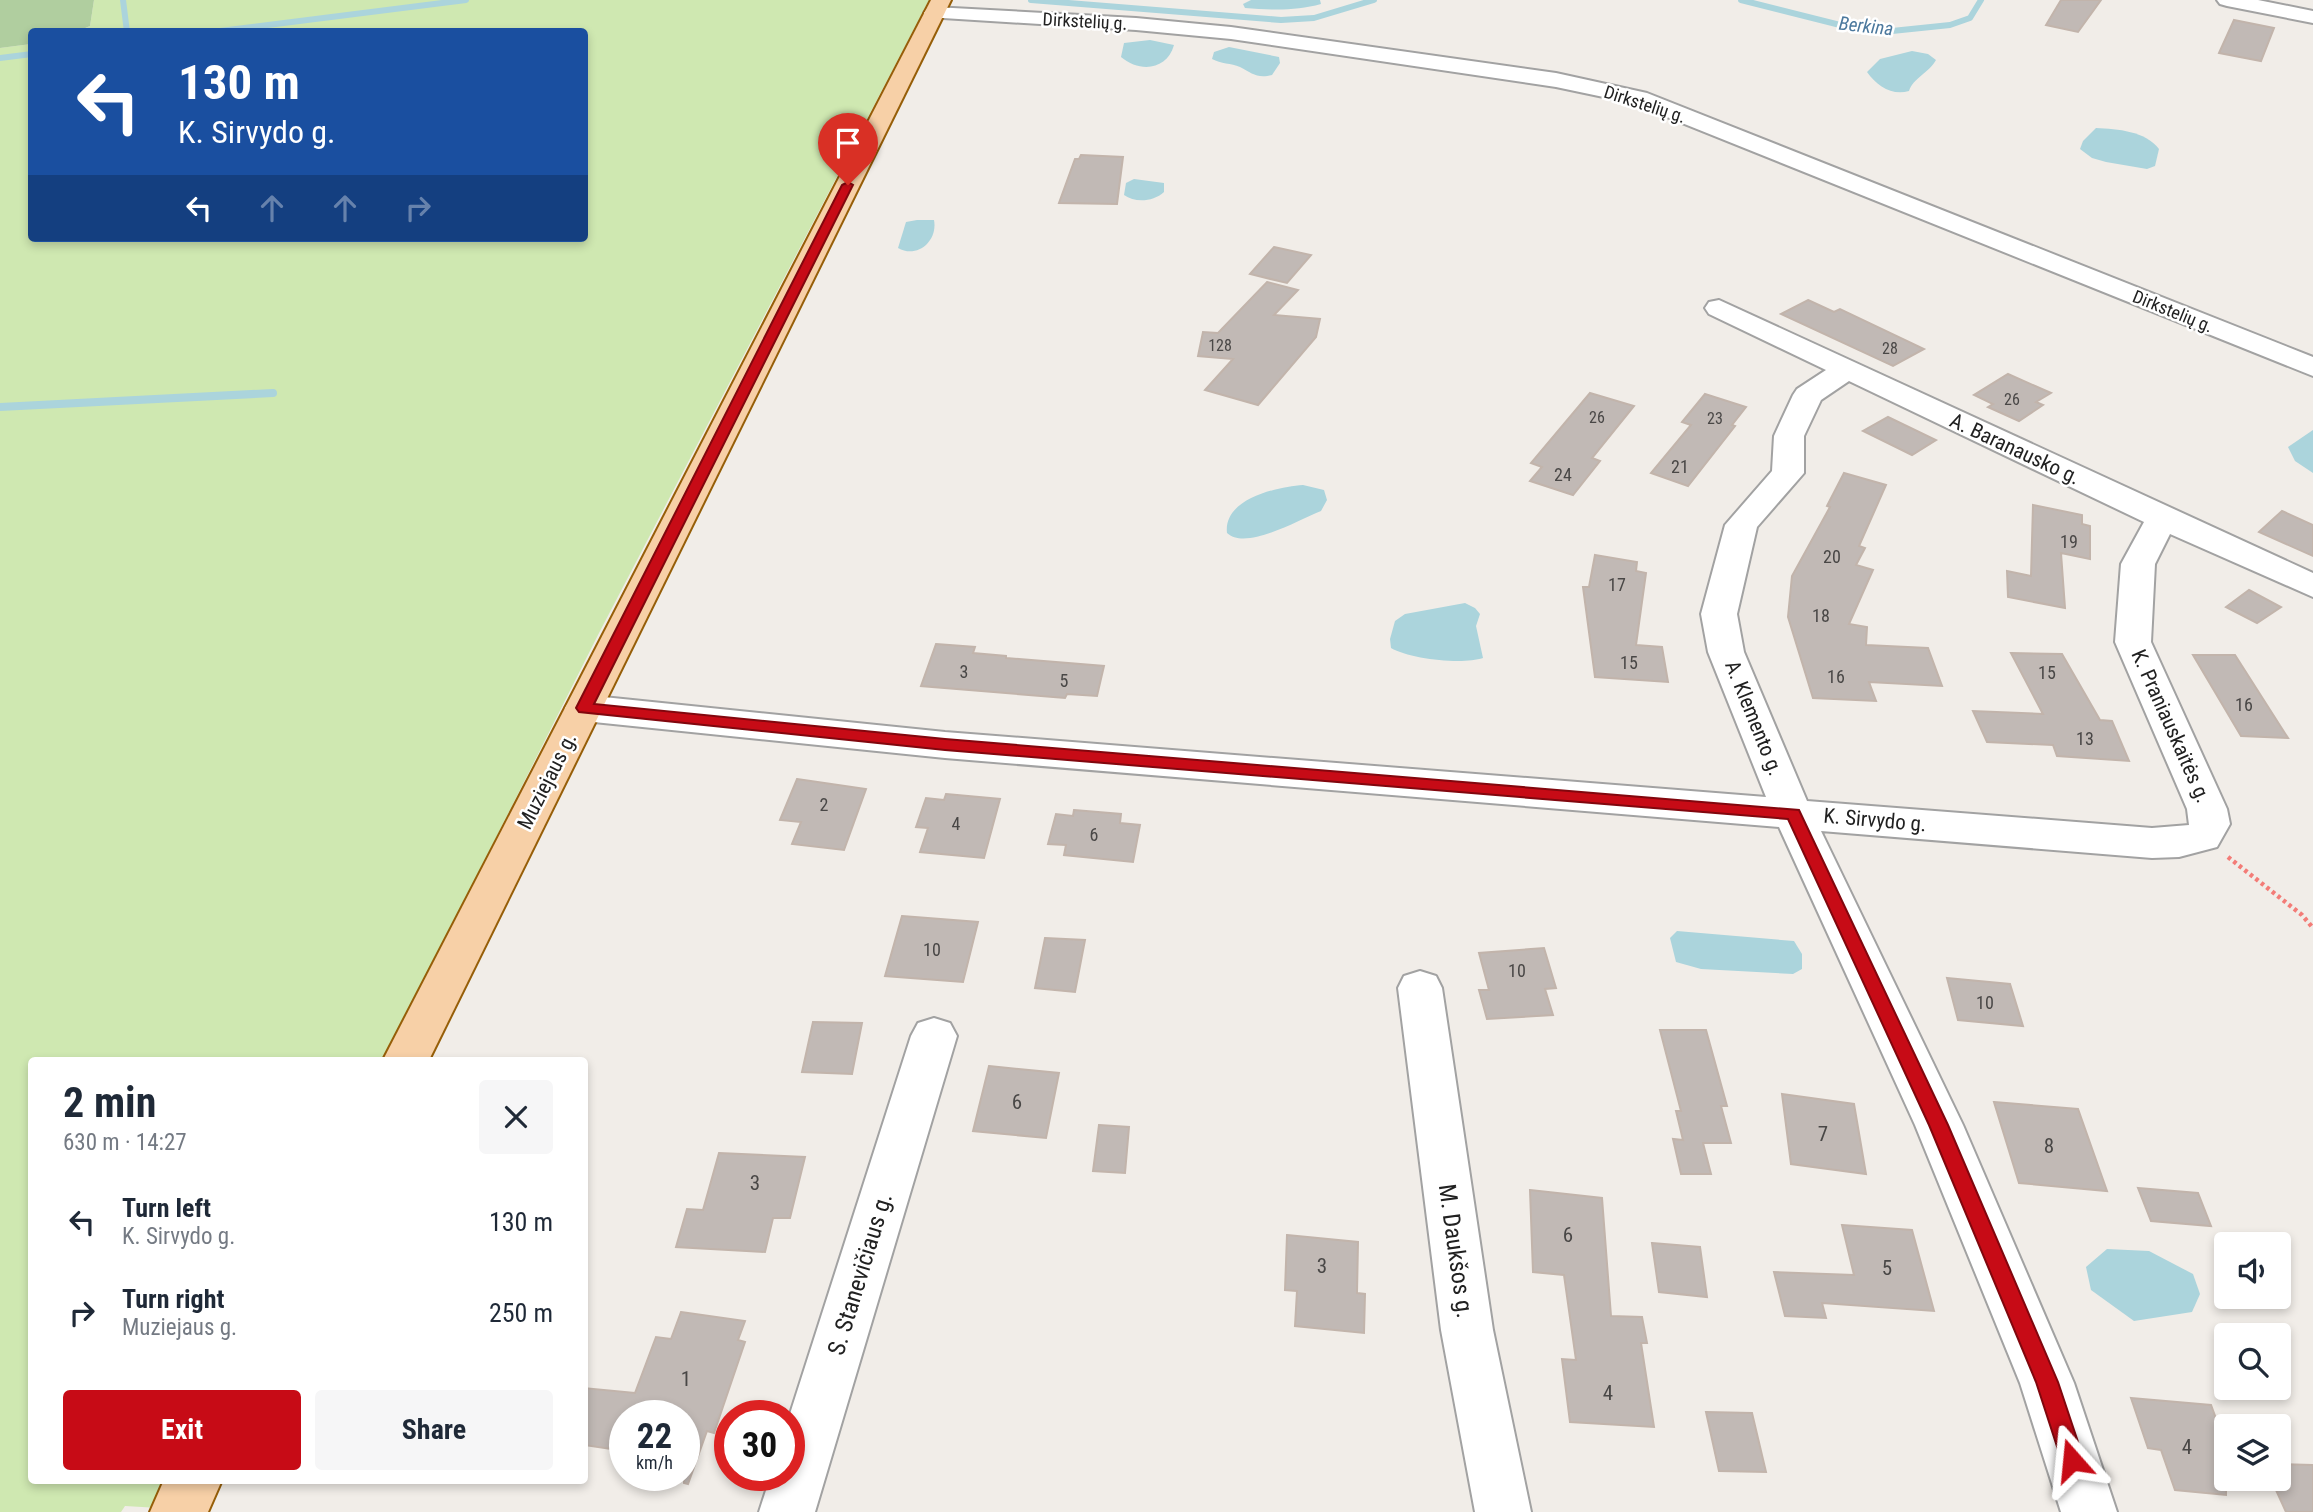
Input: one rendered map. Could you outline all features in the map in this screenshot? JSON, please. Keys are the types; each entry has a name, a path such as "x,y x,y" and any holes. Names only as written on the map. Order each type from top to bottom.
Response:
{"main road":[{"name":"Muziejaus g.","path":"408,1057 937,7"},
{"path":"178,1512 192,1484"}],"street":[{"path":"2227,0 2313,16"},
{"name":"Dirkstelių g.","path":"937,7 1231,33 1556,80 1639,99 2313,367"},
{"name":"A. Baranausko g.","path":"1719,308 2162,518 2313,586"},
{"name":"A. Klemento g.","path":"1848,369 1808,395 1789,436 1788,473 1741,525 1719,614 1727,652 1793,814 1939,1125 2047,1382 2089,1512"},
{"name":"K. Praniauskaitės g.","path":"2162,518 2138,564 2133,642 2207,809 2210,824 2203,836"},
{"name":"K. Sirvydo g.","path":"584,708 945,745 2152,843 2179,842 2203,836"},
{"name":"M. Daukšos g.","path":"1420,988 1467,1330 1503,1512"},
{"name":"S. Stanevičiaus g.","path":"787,1512 934,1036"}],"path":[{"path":"2203,836 2302,915 2313,929"}],"green space":[{"path":"0,0 94,0 90,26 28,28 28,44 0,48"},
{"path":"94,0 929,0 599,633 386,1057 28,1057 28,1484 171,1484 159,1508 125,1506 121,1512 0,1512 0,48 28,44 28,242 588,242 588,28 85,28 90,26"}],"water":[{"path":"1251,0 1320,0 1321,4 1284,9 1245,8 1243,4"},
{"path":"1150,40 1174,45 1165,60 1159,64 1144,67 1121,57 1124,43"},
{"path":"1229,47 1279,57 1280,63 1272,75 1262,76 1212,59 1214,52"},
{"path":"1912,51 1928,54 1936,60 1914,82 1909,91 1885,89 1867,72 1880,59"},
{"path":"2096,128 2122,130 2146,138 2159,149 2155,166 2147,169 2092,158 2080,149 2083,141"},
{"path":"1134,179 1164,183 1164,192 1149,199 1128,198 1124,195 1126,183"},
{"path":"934,220 933,235 929,241 919,250 905,251 898,248 906,222"},
{"path":"2313,430 2313,473 2295,461 2288,447"},
{"path":"1303,485 1324,490 1327,500 1321,511 1259,536 1236,538 1227,533 1228,521 1233,511 1242,503 1266,492"},
{"path":"1465,603 1480,614 1476,626 1483,658 1462,661 1436,660 1391,648 1390,639 1395,621 1405,614"},
{"path":"1677,931 1794,941 1802,954 1802,969 1793,974 1701,969 1676,962 1670,938"},
{"path":"2107,1249 2149,1251 2193,1274 2200,1294 2192,1312 2134,1321 2091,1290 2086,1267"}],"building":[{"path":"2061,0 2101,0 2078,32 2046,25"},
{"path":"2234,20 2274,28 2261,61 2219,53"},
{"path":"1081,155 1123,157 1117,204 1059,203 1075,159 1079,159"},
{"path":"1274,247 1311,255 1287,283 1250,274"},
{"path":"1267,282 1298,290 1274,315 1320,319 1316,337 1258,405 1205,390 1233,359 1198,356 1203,332 1218,333"},
{"path":"1808,300 1834,312 1840,309 1924,349 1893,366 1781,314"},
{"path":"2008,374 2051,393 2036,402 2043,405 2019,421 1988,407 1993,404 1974,395"},
{"path":"1590,393 1634,406 1592,458 1600,461 1573,495 1530,481 1542,467 1531,463"},
{"path":"1705,394 1746,407 1732,425 1735,426 1688,486 1651,473 1691,425 1682,422"},
{"path":"1888,417 1936,440 1912,455 1863,431"},
{"path":"1844,473 1886,485 1859,546 1865,548 1856,565 1873,570 1849,624 1867,627 1866,645 1928,648 1942,686 1869,682 1876,701 1813,698 1788,617 1792,576 1830,507 1827,506"},
{"path":"2033,505 2082,515 2082,524 2090,526 2090,559 2061,553 2065,608 2008,597 2007,571 2031,576"},
{"path":"2282,511 2313,525 2313,556 2259,532"},
{"path":"1595,555 1637,562 1636,571 1646,573 1636,645 1662,647 1668,682 1595,677 1583,587 1589,587"},
{"path":"2249,590 2281,607 2257,623 2226,607"},
{"path":"936,644 975,647 973,653 1006,658 1104,666 1097,696 1067,694 1065,698 921,686"},
{"path":"2011,653 2062,654 2100,720 2112,721 2129,761 2057,756 2053,745 1987,742 1973,711 2043,714"},
{"path":"2193,655 2235,655 2288,738 2241,736"},
{"path":"797,779 866,789 844,850 792,844 801,822 780,820"},
{"path":"946,794 1000,799 984,858 920,852 928,828 916,827 926,798 944,800"},
{"path":"1074,810 1121,814 1120,823 1140,825 1133,862 1064,855 1066,845 1048,844 1056,814 1073,816"},
{"path":"902,916 978,922 963,982 885,976"},
{"path":"1045,938 1085,940 1075,992 1035,988"},
{"path":"1544,948 1556,988 1545,989 1553,1015 1487,1019 1479,990 1489,990 1479,953"},
{"path":"1947,978 2010,984 2023,1026 1958,1020"},
{"path":"813,1022 862,1023 852,1074 802,1072"},
{"path":"1660,1030 1706,1030 1727,1106 1721,1106 1731,1143 1703,1143 1711,1174 1681,1174 1673,1139 1683,1140 1676,1111 1681,1111"},
{"path":"989,1066 1059,1073 1046,1138 973,1131"},
{"path":"1782,1094 1854,1104 1866,1174 1791,1164"},
{"path":"1994,1102 2078,1109 2107,1191 2019,1183"},
{"path":"1099,1125 1129,1127 1125,1173 1093,1171"},
{"path":"719,1153 805,1157 790,1218 773,1218 765,1252 676,1247 687,1209 703,1210"},
{"path":"2138,1188 2198,1193 2211,1226 2151,1221"},
{"path":"1530,1190 1602,1198 1611,1316 1642,1317 1647,1343 1641,1343 1654,1427 1570,1422 1562,1359 1576,1360 1564,1275 1533,1272"},
{"path":"1842,1225 1912,1230 1934,1311 1822,1303 1826,1318 1785,1316 1774,1272 1854,1275"},
{"path":"1287,1235 1358,1242 1357,1293 1365,1294 1364,1333 1295,1326 1297,1291 1285,1290"},
{"path":"1652,1243 1700,1247 1707,1297 1659,1292"},
{"path":"681,1312 745,1321 738,1340 745,1342 725,1400 714,1400 714,1433 707,1431 700,1451 700,1400 609,1400 609,1449 588,1446 588,1388 635,1393 656,1337 671,1339"},
{"path":"2131,1398 2211,1405 2214,1414 2214,1491 2226,1491 2226,1495 2175,1490 2161,1450 2148,1448"},
{"path":"1706,1412 1752,1413 1766,1472 1719,1471"},
{"path":"2291,1464 2313,1465 2313,1512 2286,1512 2276,1491 2291,1491"}],"waterway":[{"path":"123,0 126,28"},
{"name":"Berkina","path":"244,28 466,0"},
{"name":"Berkina","path":"1031,0 1281,20 1314,18 1374,0"},
{"name":"Berkina","path":"1741,0 1856,29 1892,31 1950,25 1970,18 1981,0"},
{"name":"Berkina","path":"0,58 28,54"},
{"path":"0,407 273,393"}],"route":[{"path":"848,185 584,708 945,745 1793,814 1939,1125 2047,1382 2072,1460"}]}
